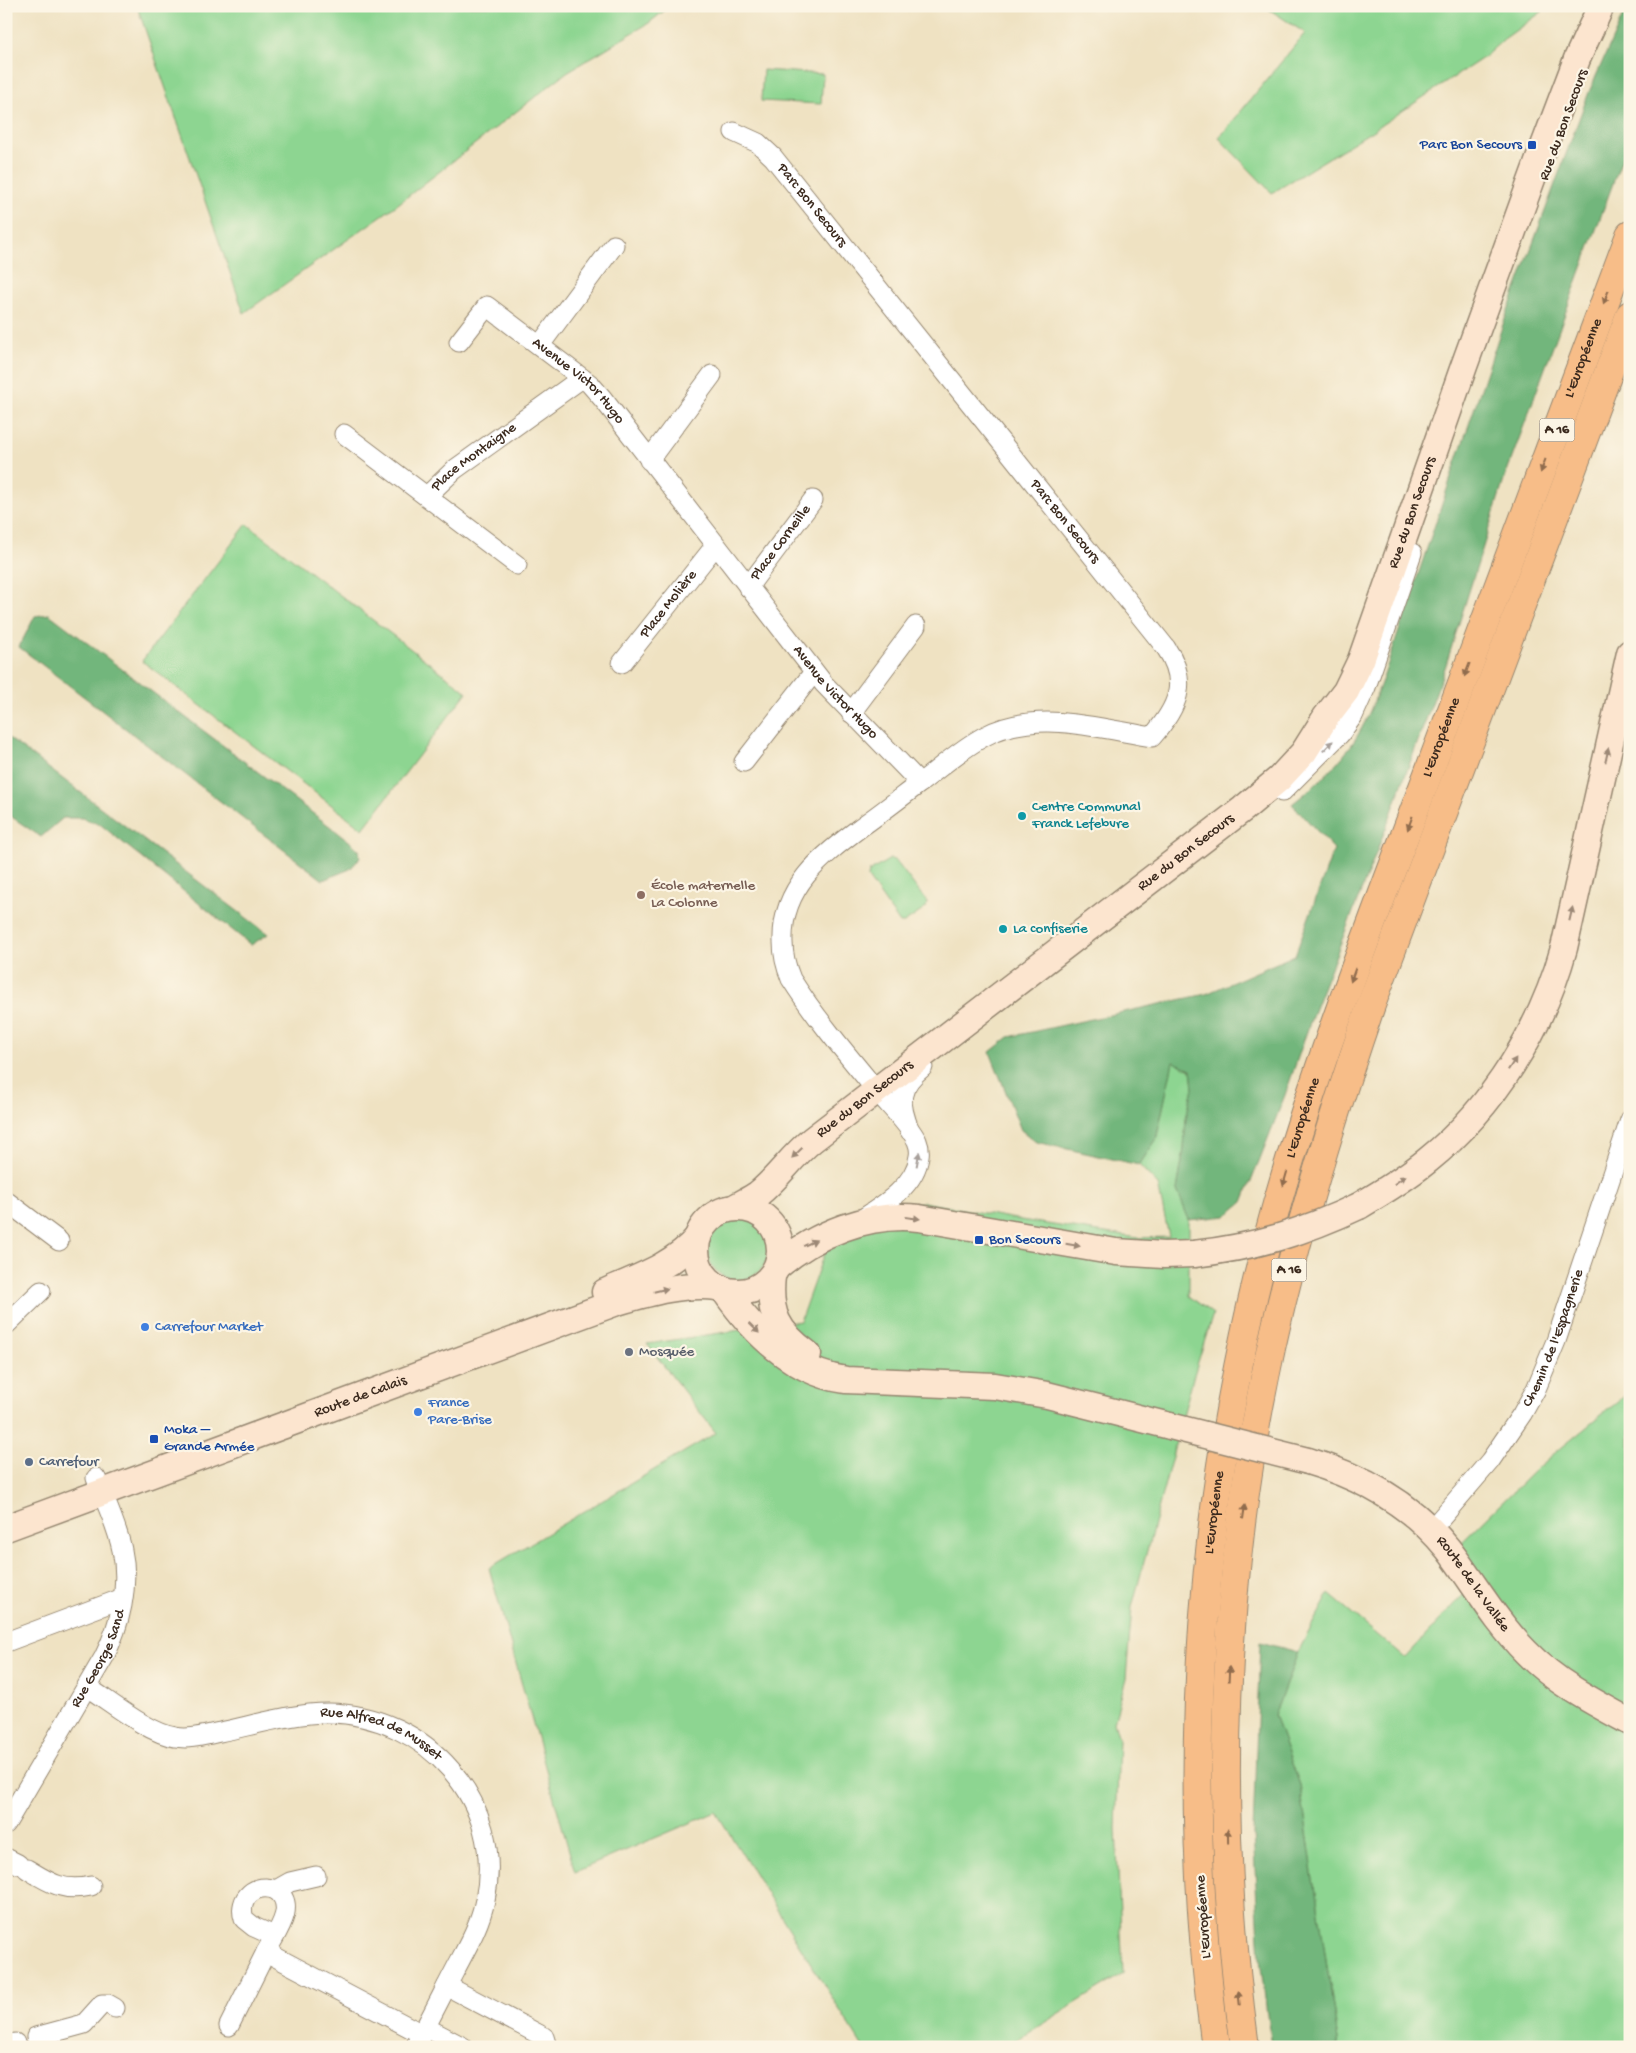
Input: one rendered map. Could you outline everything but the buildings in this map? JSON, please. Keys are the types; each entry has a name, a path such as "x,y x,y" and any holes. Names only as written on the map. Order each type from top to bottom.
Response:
{"highway":[{"name":"L'Européenne","path":"1216,2047 1202,1888 1198,1783 1199,1706 1205,1608 1218,1489 1245,1338 1277,1204 1324,1058 1630,236"},
{"name":"L'Européenne","path":"1245,2047 1236,1968 1228,1857 1226,1748 1228,1675 1241,1531 1270,1351 1296,1244 1338,1103 1375,996 1630,315"},
{"path":"1549,532 1630,352"}],"main road":[{"name":"Rue du Bon Secours","path":"734,1208 756,1196 769,1184 796,1152 1244,809 1279,779 1304,752 1326,716 1346,691 1361,660 1514,245 1568,80 1588,32 1602,6"},
{"path":"721,1288 740,1292 752,1290 763,1284 775,1271 808,1243 848,1227 880,1218 908,1217 1116,1252 1157,1255 1194,1254 1237,1248 1281,1238 1322,1224 1359,1206 1414,1170 1454,1136 1477,1111 1506,1073 1539,1018 1564,948 1630,653"},
{"path":"726,1209 749,1209 758,1212 772,1225 780,1242 780,1257 775,1271 770,1302 773,1314 787,1335 806,1353 841,1370 893,1380 838,1379 821,1374 776,1348 752,1327 721,1288 707,1279 700,1268 696,1255 698,1237 711,1217 726,1209"},
{"name":"Route de Calais","path":"6,1528 99,1485 367,1378 472,1343 562,1310 674,1260 698,1237"},
{"name":"Route de Calais","path":"6,1512 99,1485 415,1377 617,1302 678,1286 692,1285 721,1288"},
{"name":"Route de la Vallée","path":"893,1380 978,1384 1020,1390 1308,1461 1347,1474 1379,1490 1413,1514 1431,1530 1448,1550 1501,1624 1526,1652 1562,1682 1630,1722"}],"street":[{"name":"Rue du Bon Secours","path":"1514,245 1587,64 1615,6"},
{"name":"Parc Bon Secours","path":"734,132 758,144 779,165 1160,640 1177,666 1179,684 1176,702 1171,713 1152,737 1062,723 1037,722 1014,725 984,736 920,783"},
{"path":"540,345 614,245"},
{"name":"Avenue Victor Hugo","path":"460,342 487,306 582,378 603,399 814,672 851,713 920,783"},
{"name":"Rue du Bon Secours","path":"910,1131 904,1118 902,1098 904,1087 910,1077 1066,961 1241,826 1299,776 1349,723 1366,687 1470,368"},
{"path":"649,460 712,376"},
{"name":"Place Montaigne","path":"344,434 427,496 454,470 582,378"},
{"path":"427,496 517,565"},
{"name":"Place Corneille","path":"748,586 814,500"},
{"name":"Place Molière","path":"622,663 715,546"},
{"path":"851,713 916,626"},
{"path":"744,762 814,672"},
{"path":"848,1227 889,1200 910,1178 920,1150 910,1131 876,1091 791,979 785,960 783,925 792,896 811,868 831,849 920,783"},
{"name":"Chemin de l'Espagnerie","path":"1431,1530 1490,1461 1522,1414 1536,1388 1556,1341 1630,1120"},
{"path":"6,1200 59,1241"},
{"path":"6,1325 40,1291"},
{"name":"Rue George Sand","path":"6,1824 114,1638 122,1598 124,1570 122,1549 99,1485"},
{"path":"6,1642 122,1598"},
{"name":"Rue Alfred de Musset","path":"87,1687 150,1728 159,1733 175,1737 192,1738 304,1715 339,1713 363,1717 389,1724 409,1734 428,1748 455,1775 473,1803 484,1836 488,1862 487,1891 482,1912 471,1939 421,2036"},
{"path":"17,1864 61,1887 78,1889 91,1886"},
{"path":"276,1890 290,1882 316,1876"},
{"path":"229,2026 270,1944 286,1913 282,1894 276,1890 263,1887 252,1890 242,1908 244,1919 270,1944 421,2036 463,2047"},
{"path":"447,1986 544,2036 548,2047"},
{"path":"36,2037 79,2026 90,2020 102,2004 108,2004 115,2008"}],"green space":[{"path":"137,6 670,6 649,23 567,72 398,204 244,313"},
{"path":"1264,6 1539,6 1543,11 1504,39 1483,58 1372,131 1272,193 1219,138 1305,33"},
{"path":"1627,6 1630,6 1630,137 1505,477 1445,668 1243,1202 1226,1216 1189,1220 1177,1190 1184,1149 1186,1118 1193,1088 1191,1069 1173,1062 1156,1140 1139,1165 1036,1142 1021,1130 990,1052 1009,1037 1206,994 1295,955 1334,849 1292,804 1319,782 1343,757 1360,731 1371,708 1383,678 1502,327 1589,92"},
{"path":"763,70 823,74 821,104 761,101"},
{"path":"247,524 467,692 363,829 142,661"},
{"path":"49,614 348,840 359,850 360,858 350,869 323,880 19,647 35,616"},
{"path":"6,736 268,934 251,945 101,825 82,818 63,818 41,837 6,813"},
{"path":"890,859 895,860 927,902 926,908 904,923 900,923 868,878 869,872"},
{"path":"1173,1061 1191,1070 1193,1088 1186,1118 1184,1149 1177,1190 1189,1220 1189,1296 1213,1314 1193,1378 1132,1607 1126,1678 1114,1722 1119,1739 1116,1829 1123,1974 1005,2047 863,2047 716,1812 575,1872 489,1568 716,1433 647,1344 800,1321 826,1248 895,1208 923,1202 1021,1220 1138,1238 1169,1237 1158,1185 1139,1165 1156,1140"},
{"path":"738,1218 755,1223 760,1227 764,1232 769,1249 764,1266 760,1271 755,1275 738,1280 721,1275 716,1271 712,1266 707,1249 712,1232 716,1227 721,1223"},
{"path":"1630,1389 1630,2047 1339,2047 1300,1785 1274,1716 1298,1652 1329,1594 1405,1658 1479,1578 1459,1545 1539,1466 1626,1395"},
{"path":"1260,1642 1298,1652 1274,1716 1300,1785 1339,2047 1271,2047 1260,1958 1253,1833"}],"place":[{"name":"Parc Bon Secours","path":"1532,145"},
{"name":"Centre Communal Franck Lefebvre","path":"1022,816"},
{"name":"École maternelle La Colonne","path":"641,895"},
{"name":"La confiserie","path":"1003,929"},
{"name":"Bon Secours","path":"979,1240"},
{"name":"Carrefour Market","path":"145,1327"},
{"name":"Mosquée","path":"629,1352"},
{"name":"France Pare-Brise","path":"418,1412"},
{"name":"Moka – Grande Armée","path":"154,1439"},
{"name":"Carrefour","path":"29,1462"}]}
